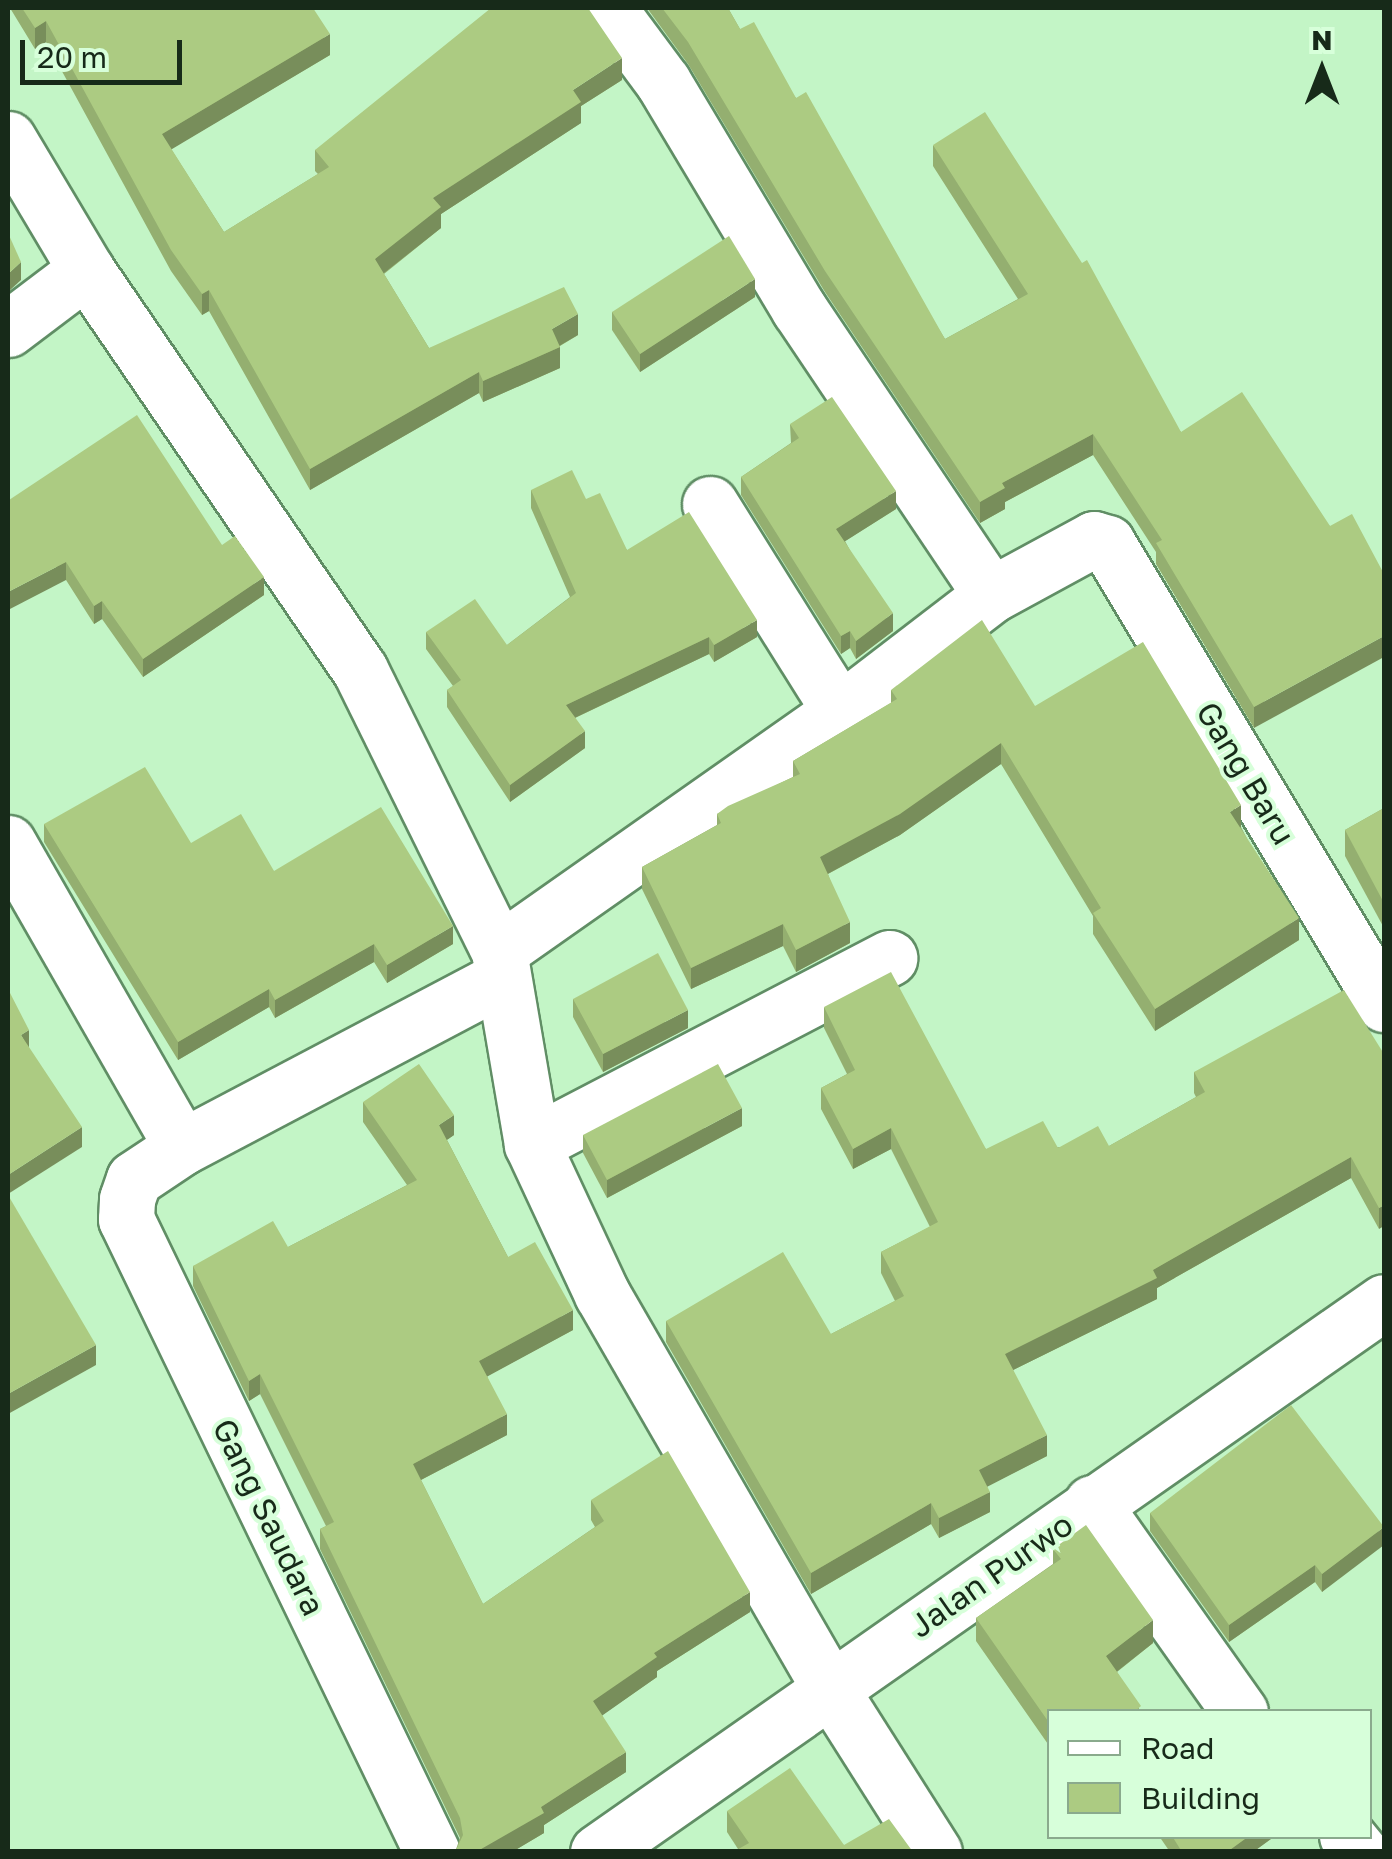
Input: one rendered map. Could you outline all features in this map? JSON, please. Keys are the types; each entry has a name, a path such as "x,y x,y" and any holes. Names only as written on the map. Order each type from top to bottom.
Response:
{"street":[{"path":"8,843 182,1147 499,966 991,595 799,308 664,82 608,8"},
{"path":"8,139 86,270 360,670 499,966 532,1144 602,1294 831,1690 934,1852"},
{"path":"8,329 86,270"},
{"path":"710,504 840,711"},
{"name":"Gang Baru","path":"991,595 1086,540 1107,543 1384,1004"},
{"path":"532,1144 890,958"},
{"name":"Gang Saudara","path":"182,1147 134,1179 126,1219 432,1852"},
{"name":"Jalan Purwo","path":"598,1852 1384,1302"},
{"path":"1092,1504 1238,1709"}],"building":[{"path":"22,8 313,8 330,34 162,134 224,232 329,167 315,150 491,8 588,8 622,58 573,90 581,102 433,198 441,207 375,259 429,348 564,287 578,314 552,329 560,347 483,381 479,372 310,469 209,290 202,294 171,250 46,21 35,28"},
{"path":"662,8 728,8 740,29 754,22 796,98 806,92 945,339 1028,294 933,145 985,112 1082,263 1087,260 1181,432 1242,392 1330,526 1352,514 1384,574 1384,636 1254,707 1156,543 1162,540 1093,434 1002,483 1005,488 980,502 825,271 688,42"},
{"path":"8,233 21,262 8,274"},
{"path":"729,236 755,279 640,354 612,312"},
{"path":"832,397 896,491 836,529 893,613 856,641 850,631 841,636 741,477 799,438 790,424"},
{"path":"137,415 222,545 235,536 264,577 143,659 102,601 94,606 66,562 8,592 8,497 9,500"},
{"path":"572,470 586,499 600,493 627,550 689,512 757,620 714,645 709,637 566,705 585,731 510,785 447,690 461,680 426,632 475,599 507,645 576,593 531,490"},
{"path":"982,620 1035,706 1143,642 1241,805 1230,812 1299,918 1155,1009 1093,913 1101,908 1001,743 900,814 820,857 850,922 796,950 783,924 691,968 642,867 721,823 717,814 728,806 800,774 793,761 897,699 891,690"},
{"path":"145,767 191,843 241,814 274,871 381,807 453,926 387,965 374,944 275,1000 269,989 178,1042 44,824"},
{"path":"1384,808 1384,903 1345,830"},
{"path":"658,953 688,1010 603,1054 573,999"},
{"path":"891,972 986,1149 1043,1121 1058,1148 1098,1126 1109,1146 1205,1092 1194,1072 1344,990 1384,1054 1384,1205 1379,1208 1351,1157 1153,1270 1157,1278 1005,1354 1047,1435 979,1470 990,1492 939,1518 931,1503 811,1573 666,1321 783,1252 831,1334 904,1296 881,1252 938,1222 891,1128 853,1149 821,1088 855,1070 824,1007"},
{"path":"8,989 29,1030 21,1035 82,1127 8,1175"},
{"path":"419,1064 454,1115 439,1125 508,1257 535,1242 573,1310 479,1361 507,1414 413,1464 483,1604 604,1521 591,1500 668,1451 750,1592 654,1653 657,1657 593,1701 626,1752 541,1807 544,1813 476,1852 455,1852 463,1835 460,1818 320,1529 334,1522 260,1374 249,1381 193,1266 273,1221 288,1247 417,1180 363,1102"},
{"path":"718,1064 742,1108 607,1180 583,1135"},
{"path":"8,1195 96,1345 8,1394"},
{"path":"1291,1405 1384,1527 1322,1574 1315,1565 1229,1625 1150,1513"},
{"path":"1086,1525 1153,1620 1106,1656 1141,1706 1138,1709 1047,1709 1047,1720 976,1618 1061,1559 1053,1549"},
{"path":"790,1768 844,1845 889,1819 913,1852 733,1852 749,1843 727,1811"},
{"path":"1174,1839 1245,1839 1227,1852 1182,1852"}]}
